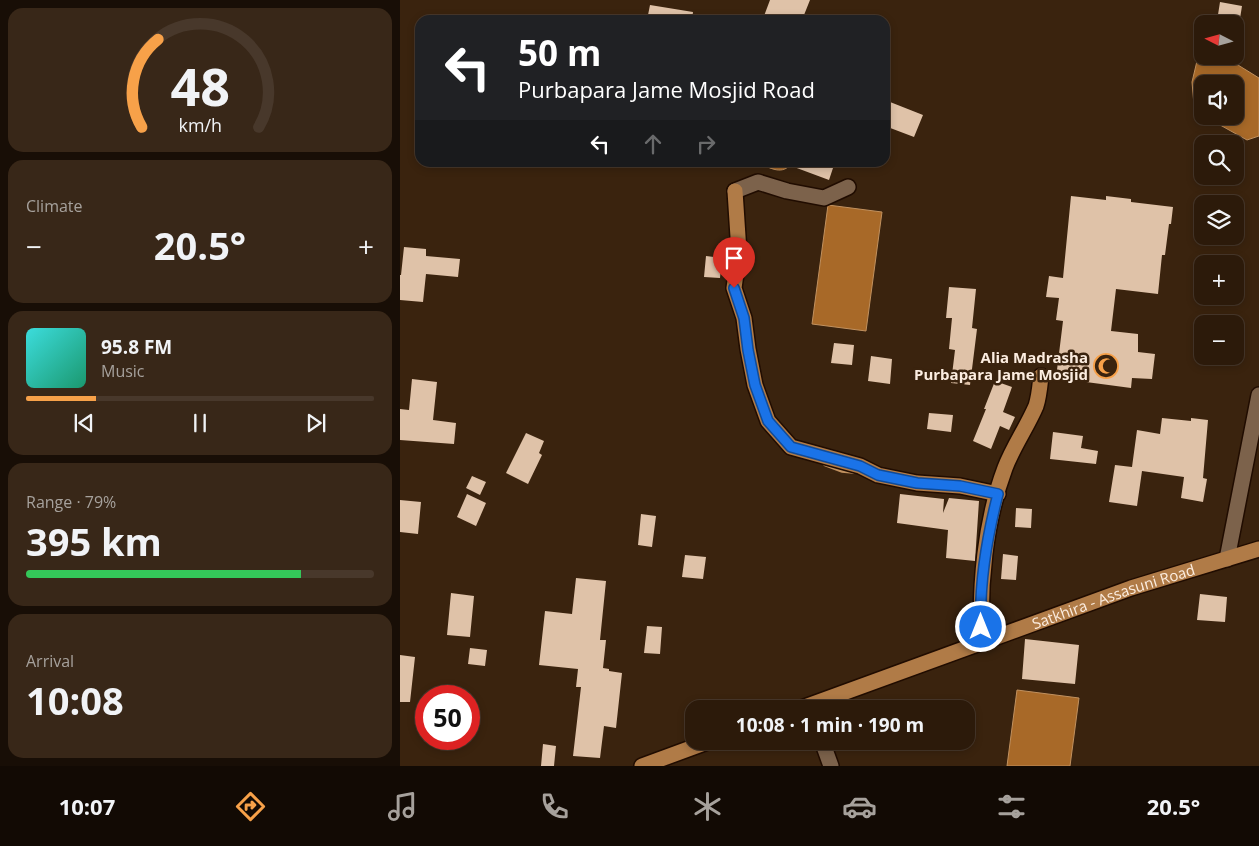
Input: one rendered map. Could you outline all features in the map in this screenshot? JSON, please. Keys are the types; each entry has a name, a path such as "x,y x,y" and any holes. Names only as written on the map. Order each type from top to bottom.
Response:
{"main road":[{"path":"735,191 738,252 734,288 744,318 755,385 768,421 791,447 860,466 878,475 917,483 960,486 998,494"},
{"path":"982,642 982,588 988,539 1006,467 1037,404 1041,376"},
{"name":"Satkhira - Assasuni Road","path":"826,700 1131,588 1259,548"},
{"path":"651,764 687,750"}],"street":[{"path":"735,191 758,182 787,191 824,198 848,187"},
{"path":"1227,558 1259,395"},
{"path":"825,750 831,766"}],"shaded area":[{"path":"1196,65 1238,65 1259,78 1259,136 1247,140 1244,138 1244,135 1238,135 1220,125 1244,125 1244,75 1194,75 1194,105 1192,82"},
{"path":"767,167 788,167 780,170"},
{"path":"828,205 882,212 866,331 812,324"},
{"path":"1017,690 1079,698 1070,766 1007,766"}],"building":[{"path":"770,0 810,0 804,15 764,15"},
{"path":"1220,2 1242,6 1241,15 1218,15"},
{"path":"650,5 693,12 693,15 648,15"},
{"path":"890,102 923,115 914,137 890,128"},
{"path":"794,167 833,167 829,180"},
{"path":"1071,196 1106,200 1106,196 1131,199 1131,202 1173,207 1165,255 1162,255 1158,294 1116,289 1111,331 1138,334 1138,352 1155,354 1152,379 1132,378 1131,388 1056,378 1063,321 1056,320 1059,298 1046,297 1049,276 1063,278"},
{"path":"404,247 426,249 426,256 460,259 458,277 426,274 423,302 400,300 400,275"},
{"path":"706,256 722,258 720,278 704,277"},
{"path":"949,287 976,289 972,328 977,329 970,385 951,383 955,350 949,349 952,318 946,318"},
{"path":"834,343 854,345 852,365 831,363"},
{"path":"871,356 892,359 890,384 868,381"},
{"path":"412,379 437,382 433,420 456,423 454,444 400,440 400,409 409,410"},
{"path":"995,381 1012,387 1003,412 1015,417 1009,430 1000,426 991,449 973,441"},
{"path":"929,413 953,415 951,432 927,429"},
{"path":"1162,418 1191,421 1191,418 1208,420 1203,478 1207,479 1203,502 1181,498 1184,477 1142,471 1137,506 1109,502 1115,465 1132,467 1137,430 1160,434"},
{"path":"1053,432 1083,436 1081,448 1098,451 1096,464 1050,459"},
{"path":"526,433 544,441 539,453 542,455 528,484 506,473"},
{"path":"472,476 486,482 480,495 466,488"},
{"path":"467,494 486,503 476,526 457,517"},
{"path":"900,494 944,499 943,513 949,498 979,501 975,561 946,558 948,530 897,523"},
{"path":"400,500 421,502 418,534 400,532"},
{"path":"1016,508 1032,509 1031,528 1015,527"},
{"path":"641,514 656,516 652,547 638,545"},
{"path":"1003,554 1018,556 1016,580 1001,579"},
{"path":"685,555 706,557 703,579 682,577"},
{"path":"576,578 606,581 600,640 606,640 603,668 622,673 616,728 604,726 600,758 573,756 581,687 576,687 578,669 539,665 545,611 572,614"},
{"path":"451,593 474,596 470,637 447,635"},
{"path":"1200,594 1227,597 1225,622 1197,620"},
{"path":"647,626 662,627 660,654 644,653"},
{"path":"1025,639 1079,645 1075,684 1022,679"},
{"path":"470,648 487,650 485,666 468,664"},
{"path":"400,655 415,657 410,702 400,702"},
{"path":"543,744 556,746 554,766 541,766"}],"waterway":[{"path":"826,464 842,470 853,471"}],"place":[{"name":"Alia Madrasha Purbapara Jame Mosjid","path":"1106,366"}],"route":[{"path":"734,288 744,318 755,385 768,421 791,447 860,466 878,475 917,483 960,486 998,494 988,539 982,588 981,627"}]}
